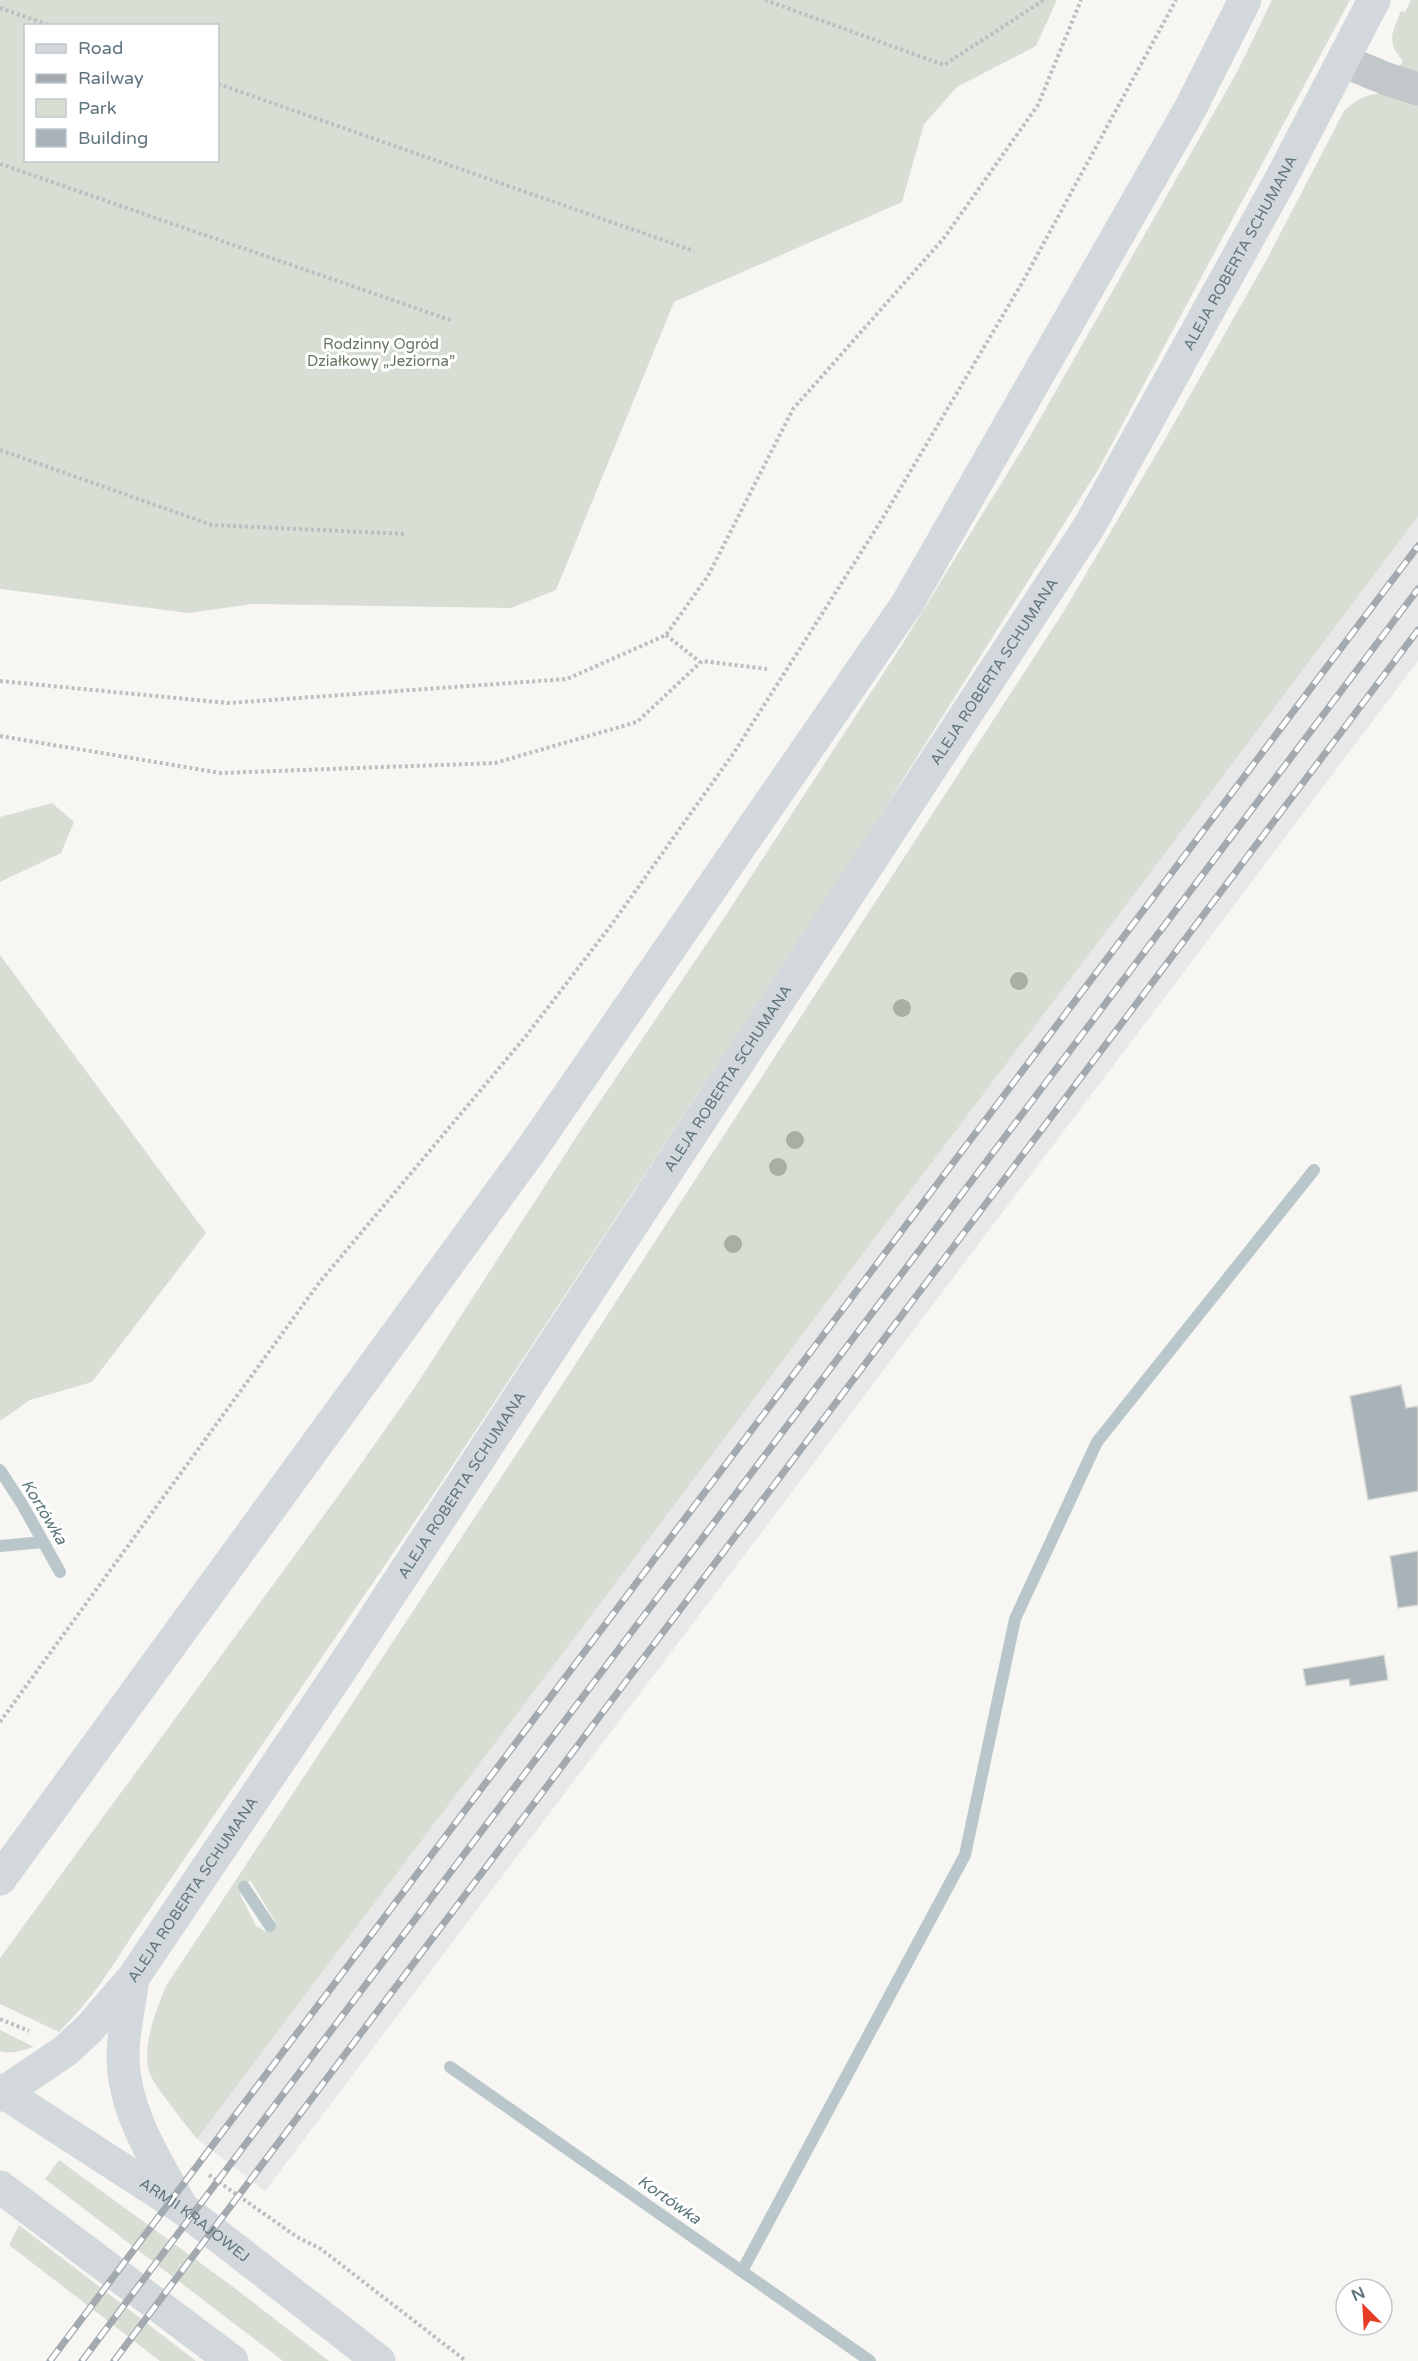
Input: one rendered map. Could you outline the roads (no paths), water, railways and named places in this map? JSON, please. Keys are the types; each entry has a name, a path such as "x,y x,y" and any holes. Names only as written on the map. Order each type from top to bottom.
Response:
{"main road":[{"path":"0,1879 531,1150 907,604 1190,109 1245,0"},
{"name":"ALEJA ROBERTA SCHUMANA","path":"1,2093 65,2051 89,2029 134,1978 338,1674 1090,525 1282,177 1374,0"},
{"path":"134,1978 123,2061 128,2089 142,2135 182,2208"},
{"name":"ARMII KRAJOWEJ","path":"1,2093 182,2208 379,2361"},
{"path":"0,2187 232,2361"}],"lane":[{"path":"1343,61 1387,80 1418,89"}],"waterway":[{"path":"742,2271 965,1855 1015,1619 1097,1442 1314,1170"},
{"name":"Kortówka","path":"0,1470 60,1572"},
{"path":"0,1546 43,1542"},
{"name":"Kortówka","path":"244,1887 270,1926"},
{"name":"Kortówka","path":"450,2067 870,2361"}],"railway":[{"path":"50,2361 1418,546"},
{"path":"82,2361 1418,589"},
{"path":"114,2361 1418,630"}],"park label":[{"name":"Rodzinny Ogród Działkowy „Jeziorna”","path":"381,352"}]}
